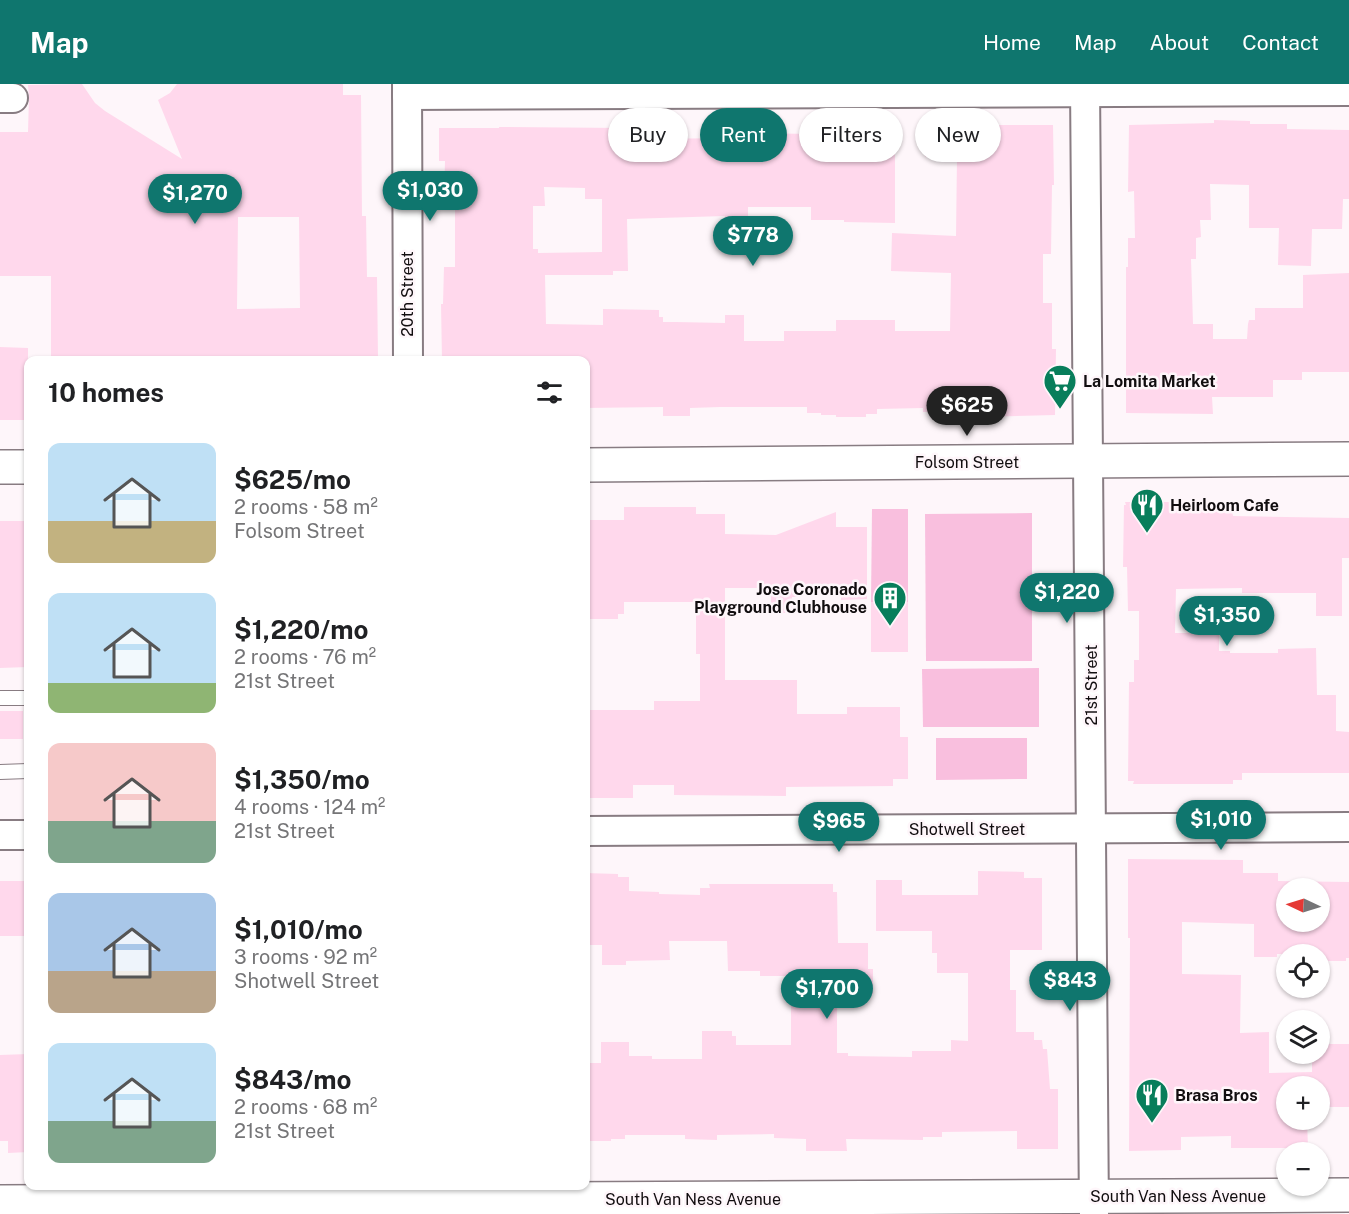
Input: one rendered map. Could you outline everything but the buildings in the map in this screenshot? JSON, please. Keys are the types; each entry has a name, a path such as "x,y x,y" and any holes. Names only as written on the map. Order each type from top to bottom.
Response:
{"main road":[{"name":"Folsom Street","path":"590,465 1349,459"},
{"path":"0,468 24,467"},
{"name":"South Van Ness Avenue","path":"0,1202 412,1200 843,1206 1094,1205 1313,1200 1349,1195"}],"street":[{"name":"21st Street","path":"1085,89 1090,462 1094,1205"},
{"path":"407,90 1349,91"},
{"name":"20th Street","path":"407,90 408,356"},
{"name":"Shotwell Street","path":"590,831 1349,827"},
{"path":"0,835 24,835"}],"lane":[{"path":"0,698 24,698"},
{"path":"0,772 24,771"}],"shaded area":[{"path":"872,509 908,509 908,602 871,602"},
{"path":"1032,513 1032,661 926,661 925,514"},
{"path":"1039,668 1039,727 923,727 922,669"},
{"path":"936,738 1027,738 1027,779 936,780"}],"place":[{"name":"La Lomita Market","path":"1060,410"},
{"name":"Heirloom Cafe","path":"1147,534"},
{"name":"Jose Coronado Playground Clubhouse","path":"890,627"},
{"name":"Brasa Bros","path":"1152,1124"}]}
